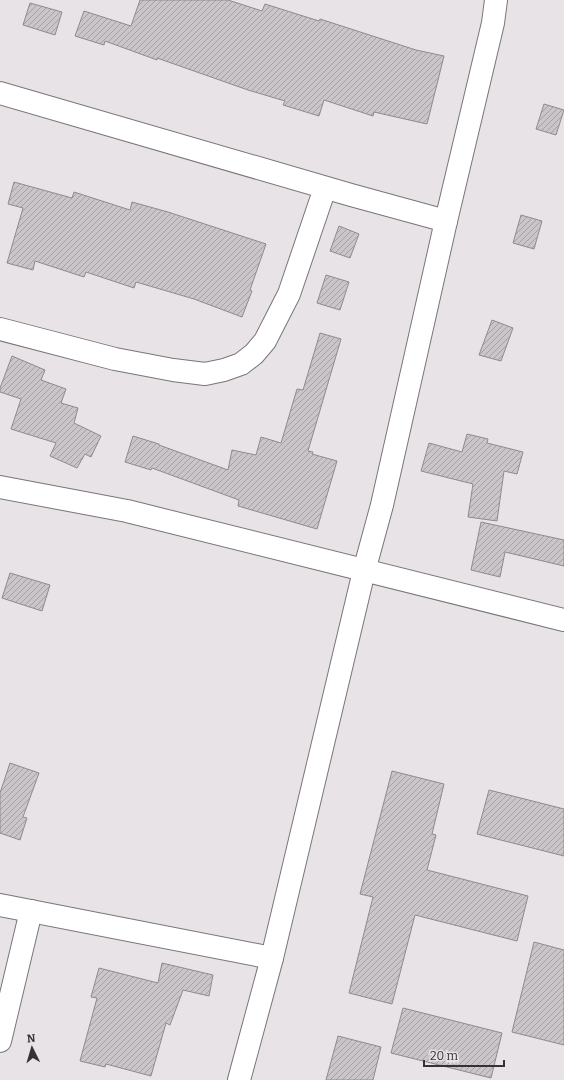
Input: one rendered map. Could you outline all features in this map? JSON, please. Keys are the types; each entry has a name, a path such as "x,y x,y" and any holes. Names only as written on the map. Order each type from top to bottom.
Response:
{"street":[{"path":"239,1080 272,958 364,571 382,505 446,221 493,23 496,0"},
{"path":"0,93 325,188 446,221"},
{"path":"0,329 115,359 173,370 205,374 224,370 241,364 254,354 265,341 289,294 325,188"},
{"path":"0,488 127,511 564,620"},
{"path":"0,905 272,958"},
{"path":"0,1041 31,911"}],"building":[{"path":"140,0 228,0 262,11 265,4 319,21 320,19 416,50 444,56 427,124 374,112 373,116 324,100 319,116 283,105 285,101 248,90 157,58 157,60 105,41 104,45 75,36 84,11 131,26"},
{"path":"30,3 62,12 55,35 23,25"},
{"path":"544,104 564,110 556,135 536,129"},
{"path":"14,182 72,198 74,192 130,210 132,202 168,212 266,244 250,290 252,291 242,317 194,299 136,282 134,288 86,272 84,277 35,261 33,270 7,263 23,208 8,204"},
{"path":"521,215 542,221 534,249 513,243"},
{"path":"339,226 359,234 350,258 330,251"},
{"path":"326,275 349,282 340,310 317,303"},
{"path":"492,320 513,328 501,361 479,355"},
{"path":"320,333 341,339 308,451 313,452 312,454 337,461 317,529 238,506 239,500 152,468 151,470 125,462 133,436 159,444 228,470 232,450 256,455 261,437 281,443 297,389 303,390"},
{"path":"12,356 45,370 41,380 66,389 61,403 78,408 74,423 101,436 91,457 85,454 77,468 50,456 56,443 11,429 21,399 0,392 0,388"},
{"path":"467,434 488,439 487,443 523,452 517,474 504,471 497,521 468,517 473,484 421,471 429,443 462,452"},
{"path":"481,522 564,540 564,566 505,552 500,577 471,570"},
{"path":"10,573 50,585 42,611 2,598"},
{"path":"10,763 39,773 23,817 27,818 20,840 0,833 0,793"},
{"path":"392,771 444,784 432,834 436,835 427,870 528,896 517,941 415,915 392,1004 349,993 373,897 360,894"},
{"path":"489,790 564,809 564,856 477,834"},
{"path":"534,942 564,950 564,1045 512,1032"},
{"path":"162,963 213,975 209,996 183,990 170,1025 166,1023 151,1076 106,1064 105,1067 80,1061 97,998 91,997 99,968 158,983"},
{"path":"403,1008 502,1033 491,1078 391,1053"},
{"path":"338,1036 381,1047 373,1080 326,1080"}]}
